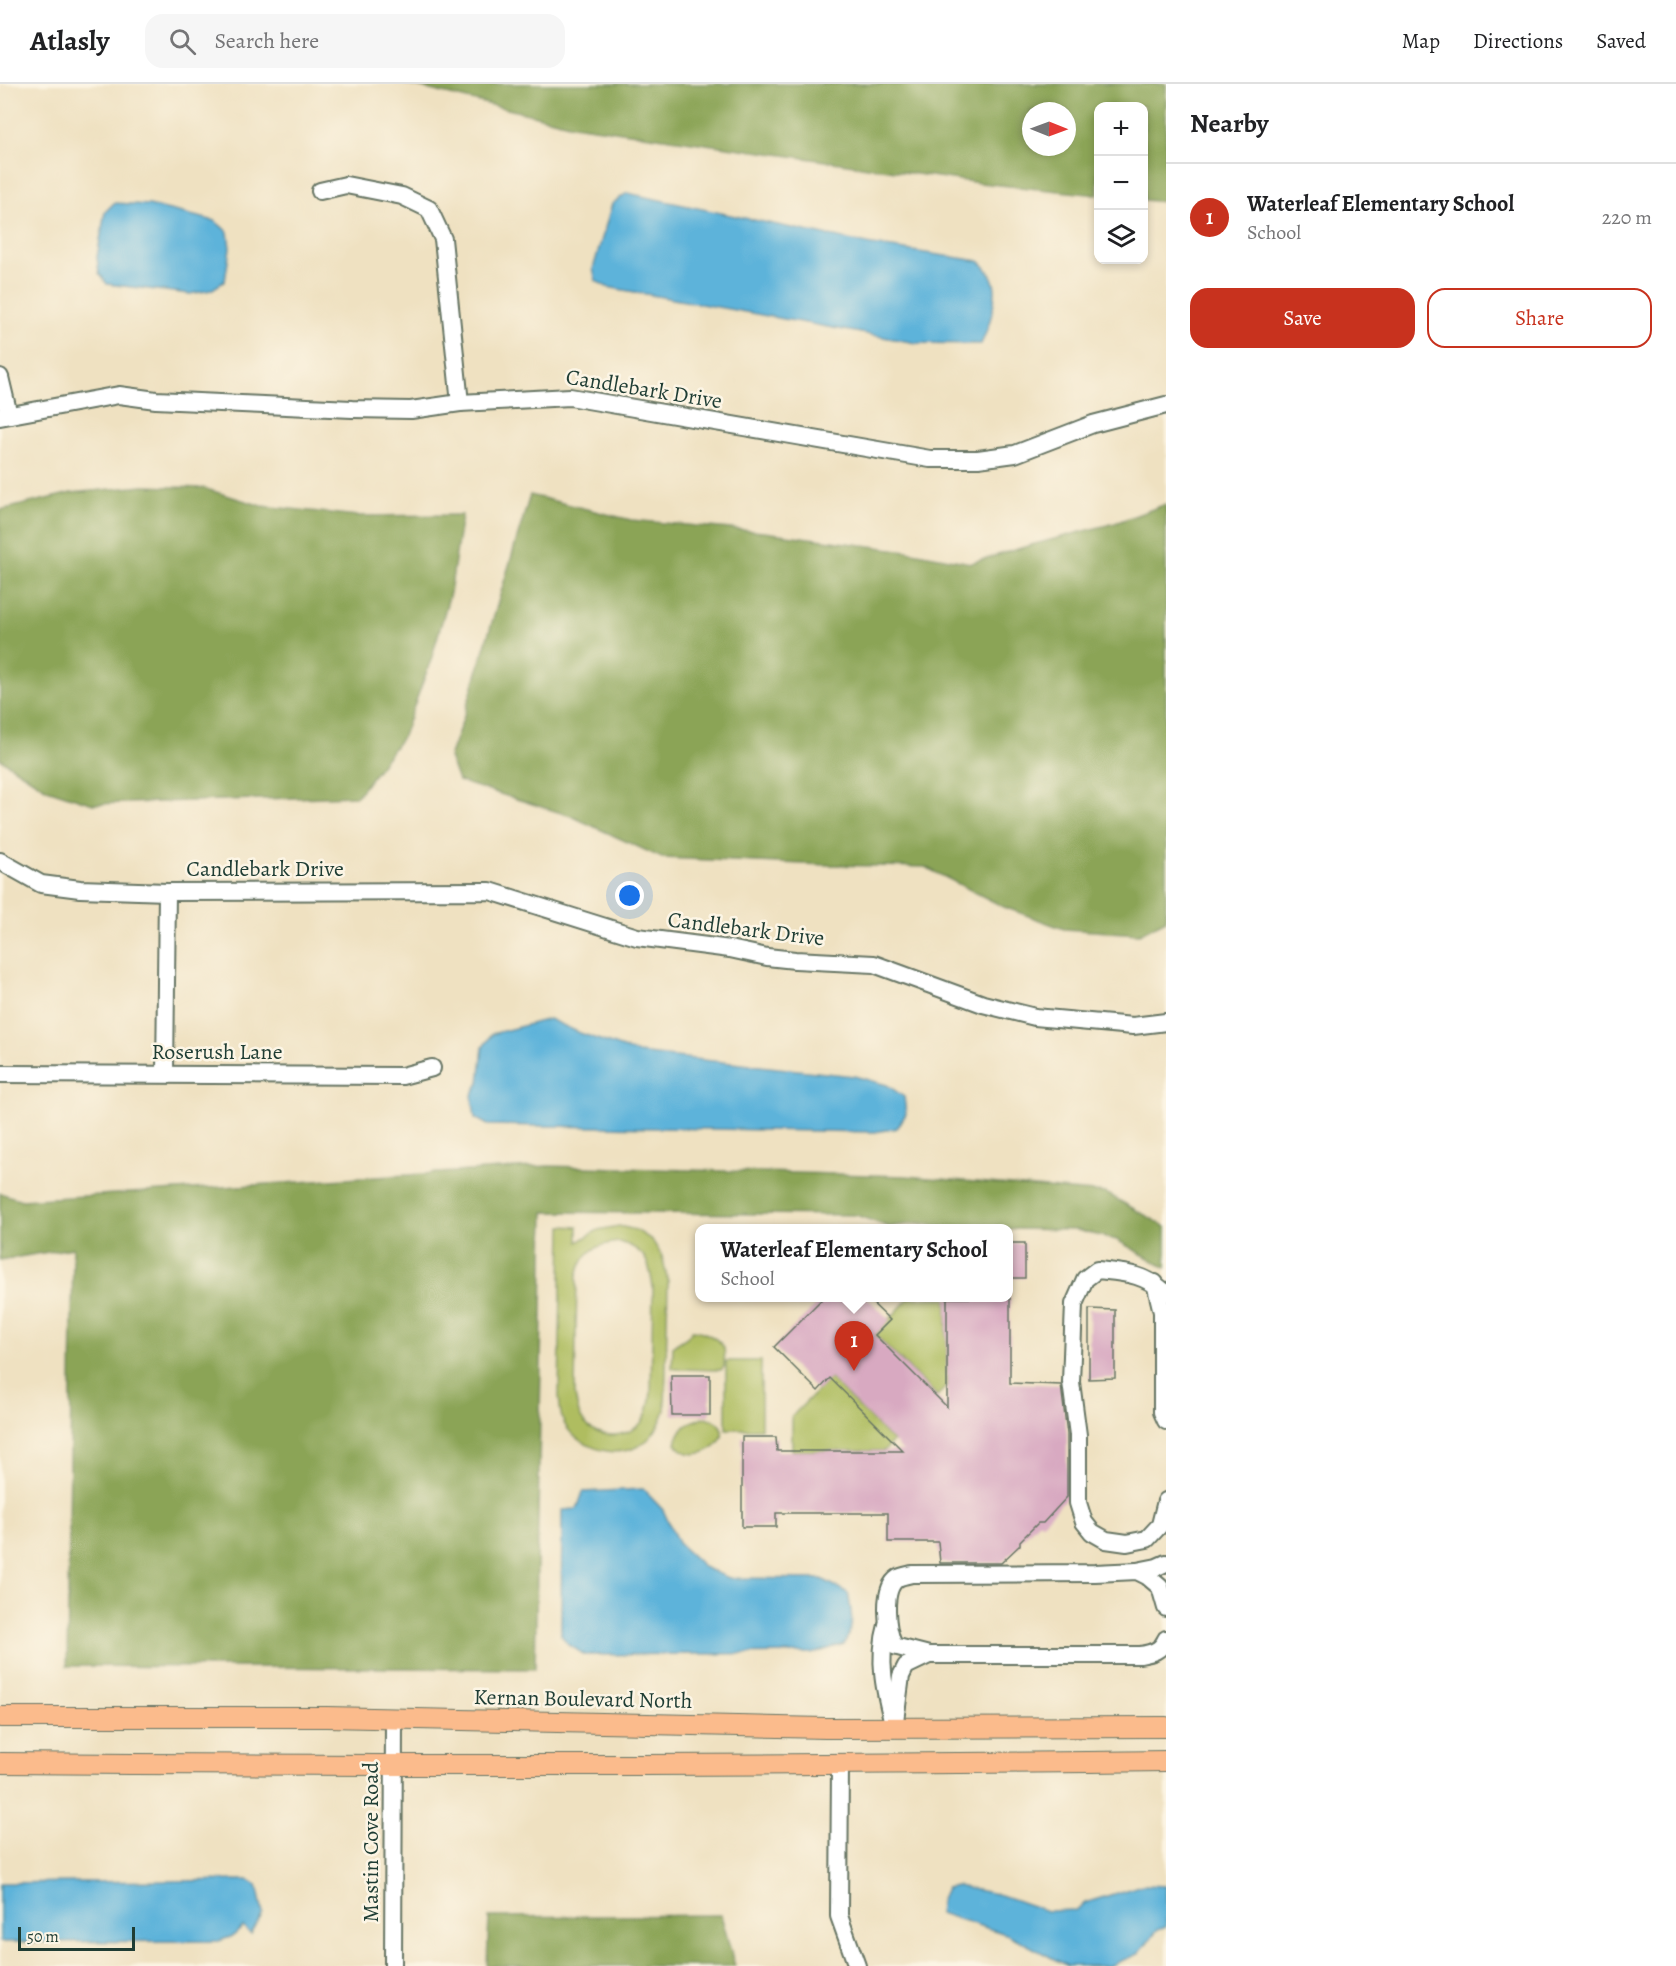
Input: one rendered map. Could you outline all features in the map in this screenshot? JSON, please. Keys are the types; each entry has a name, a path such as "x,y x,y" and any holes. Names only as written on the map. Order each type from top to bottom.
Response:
{"main road":[{"name":"Kernan Boulevard North","path":"0,1717 327,1717 894,1727 1166,1727"},
{"path":"0,1764 840,1765 1166,1761"}],"street":[{"path":"320,191 346,185 402,196 429,208 443,239 460,403"},
{"path":"0,377 5,416"},
{"name":"Candlebark Drive","path":"5,416 119,394 156,400 352,410 411,410 460,403 570,397 930,459 978,459 1015,454 1093,424 1166,405"},
{"name":"Candlebark Drive","path":"0,861 41,884 80,889 167,892 490,891 637,937 730,949 767,957 874,964 983,1004 1035,1017 1133,1026 1166,1022"},
{"path":"165,1074 167,892"},
{"name":"Roserush Lane","path":"0,1074 402,1076 432,1068"},
{"path":"1166,1421 1162,1412 1160,1288 1136,1274 1096,1269 1085,1280 1074,1304 1071,1382 1078,1435 1078,1503 1083,1522 1092,1532 1106,1540 1127,1543 1147,1539 1160,1526 1166,1501"},
{"path":"1166,1563 1137,1571 912,1574 898,1578 892,1585 888,1598 888,1623 894,1646 929,1655 1140,1654 1154,1653 1163,1646 1166,1639"},
{"path":"1137,1571 1160,1587 1166,1608"},
{"path":"888,1623 882,1643 883,1688 894,1727"},
{"path":"894,1727 901,1676 906,1666 929,1655"},
{"name":"Mastin Cove Road","path":"393,1966 394,1719"},
{"path":"840,1765 839,1916 857,1966"}],"green space":[{"path":"406,84 1166,84 1166,202 1148,200 1148,102 1094,102 1094,195 980,183 573,125"},
{"path":"143,486 203,488 262,506 358,516 462,515 450,593 431,660 403,736 357,796 93,804 47,789 0,759 0,510 71,493"},
{"path":"530,495 631,520 764,532 907,551 971,563 1115,523 1166,504 1166,920 1139,934 1064,929 1004,907 925,867 662,858 571,816 458,781 449,757 463,719"},
{"path":"548,1166 906,1176 1106,1193 1166,1227 1166,1268 1117,1240 1076,1230 1013,1229 1013,1224 881,1224 856,1215 544,1212 535,1669 67,1666 73,1248 0,1260 0,1193 22,1200"},
{"path":"562,1226 578,1227 578,1242 598,1230 619,1226 636,1230 652,1240 662,1256 668,1281 665,1410 661,1421 655,1432 637,1447 616,1452 605,1451 585,1443 569,1430 562,1418 559,1397","holes":["620,1242 641,1253 648,1263 653,1287 651,1396 647,1413 641,1423 634,1429 616,1435 590,1428 579,1413 575,1394 577,1275 583,1260 592,1250"]},
{"path":"905,1302 947,1302 947,1386 937,1396 875,1335"},
{"path":"692,1330 709,1335 723,1346 724,1367 721,1370 672,1368 673,1346 687,1337"},
{"path":"726,1361 761,1361 761,1429 726,1429"},
{"path":"830,1378 893,1441 884,1451 792,1451 792,1416"},
{"path":"706,1417 718,1424 722,1431 721,1440 705,1452 694,1454 684,1451 676,1444 680,1433 690,1423"},
{"path":"721,1915 735,1966 487,1966 489,1917"}],"water":[{"path":"627,193 872,245 979,261 990,274 995,291 989,325 984,338 981,344 916,343 607,287 596,281 593,269 612,204"},
{"path":"114,203 149,205 215,221 228,232 230,248 225,281 211,290 190,294 107,284 99,273 97,257 105,212"},
{"path":"549,1019 580,1033 637,1053 854,1076 887,1085 904,1097 906,1114 897,1128 875,1132 488,1125 475,1118 472,1095 479,1083 483,1047 492,1034"},
{"path":"643,1489 663,1510 678,1543 705,1568 729,1578 822,1579 848,1593 852,1620 844,1644 815,1653 585,1655 569,1645 561,1635 562,1510 577,1509 583,1492"},
{"path":"249,1880 257,1885 263,1913 251,1934 243,1927 233,1936 219,1941 0,1942 0,1883"},
{"path":"1142,1885 1166,1886 1166,1927 1158,1930 1138,1954 1109,1966 1067,1966 1009,1935 939,1913 941,1899 946,1888 957,1886 1001,1895 1047,1911 1076,1910 1085,1903"}],"building":[{"path":"1013,1243 1025,1243 1025,1278 1013,1278"},
{"path":"819,1302 871,1302 890,1320 875,1335 947,1407 947,1302 1010,1302 1010,1383 1061,1385 1067,1434 1067,1497 1043,1523 1038,1523 1020,1541 1020,1545 1001,1563 940,1563 938,1542 888,1542 888,1513 776,1513 776,1527 742,1527 742,1437 776,1437 777,1451 903,1451 830,1378 818,1391 774,1347"},
{"path":"1089,1309 1115,1310 1115,1378 1089,1379"},
{"path":"671,1375 710,1375 710,1415 672,1415"}],"place":[{"name":"Waterleaf Elementary School","path":"854,1371"}]}
